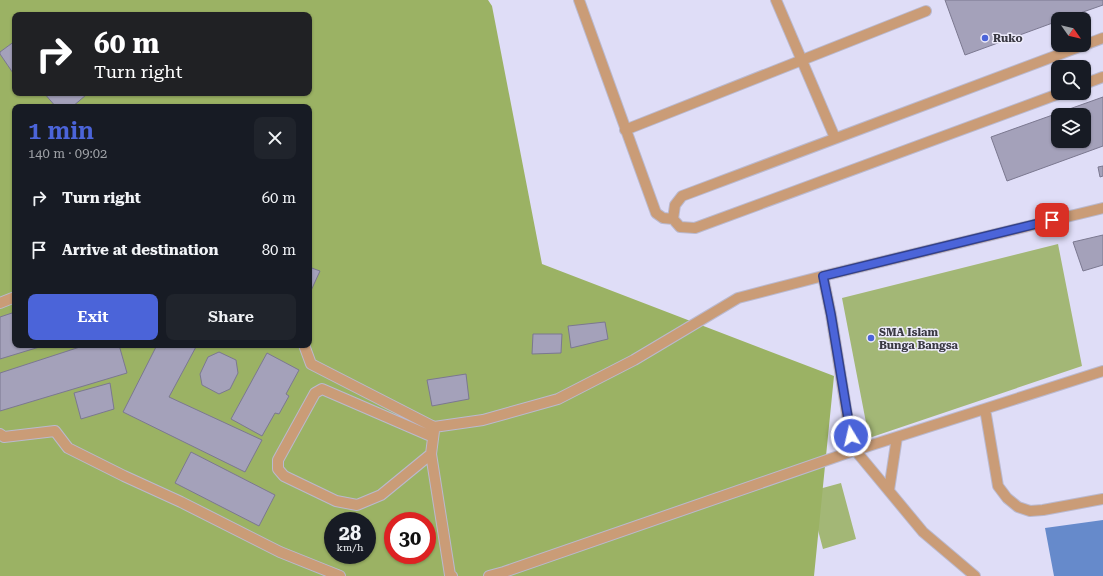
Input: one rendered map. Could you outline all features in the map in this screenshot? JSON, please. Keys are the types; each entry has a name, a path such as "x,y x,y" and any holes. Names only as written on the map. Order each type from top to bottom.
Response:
{"street":[{"path":"579,0 656,213 663,218 673,219 680,226 695,228 1051,97"},
{"path":"776,0 835,138"},
{"path":"625,130 926,11"},
{"path":"673,219 675,205 682,196 1103,38"},
{"path":"1091,81 1103,77"},
{"path":"431,454 381,495 357,505 336,501 284,476 278,469 278,460 315,393 322,389 434,432 558,399 634,360 738,298 1103,208"},
{"path":"823,276 854,450 923,532 975,576"},
{"path":"0,303 12,298"},
{"path":"305,348 311,364 434,432"},
{"path":"489,576 854,450 1103,371"},
{"path":"985,409 998,486 1018,507 1030,511 1043,510 1103,500"},
{"path":"0,434 4,436 55,431 68,448 181,502 280,552 340,576"},
{"path":"434,432 431,454 451,576"},
{"path":"889,490 897,437"}],"green space":[{"name":"SMA Islam Bunga Bangsa","path":"0,0 488,0 492,6 542,264 834,376 814,576 0,576"},
{"path":"1058,244 1082,366 869,438 842,298"},
{"path":"841,483 856,539 823,549 808,492"}],"water":[{"path":"1103,520 1103,576 1054,576 1045,528"}],"building":[{"name":"Ruko","path":"945,0 1103,0 1103,5 1083,12 1051,12 1051,24 965,55"},
{"path":"12,43 12,72 0,54 0,52"},
{"path":"47,96 85,96 76,104 53,104"},
{"path":"1103,97 1103,146 1007,181 991,137 1051,116 1051,148 1091,148 1091,108 1072,108"},
{"path":"1103,166 1103,176 1100,177 1098,167"},
{"path":"1103,235 1103,265 1083,271 1073,242"},
{"path":"312,268 320,271 312,288"},
{"path":"12,313 12,348 36,348 0,359 0,317"},
{"path":"605,322 608,339 571,348 568,326"},
{"path":"533,334 562,334 561,353 532,354"},
{"path":"77,348 120,348 127,373 0,411 0,373"},
{"path":"155,348 195,348 169,397 262,440 245,472 123,412"},
{"path":"219,352 236,360 238,373 230,389 219,394 202,385 200,374 208,357"},
{"path":"267,353 299,370 286,394 289,396 279,414 275,413 262,436 231,419"},
{"path":"466,374 469,399 432,406 427,380"},
{"path":"110,383 114,409 81,419 74,393"},
{"path":"191,452 275,495 259,526 175,483"}],"place":[{"name":"Ruko","path":"985,38"},
{"name":"SMA Islam Bunga Bangsa","path":"871,338"}],"route":[{"path":"851,436 823,276 1052,220"}]}
